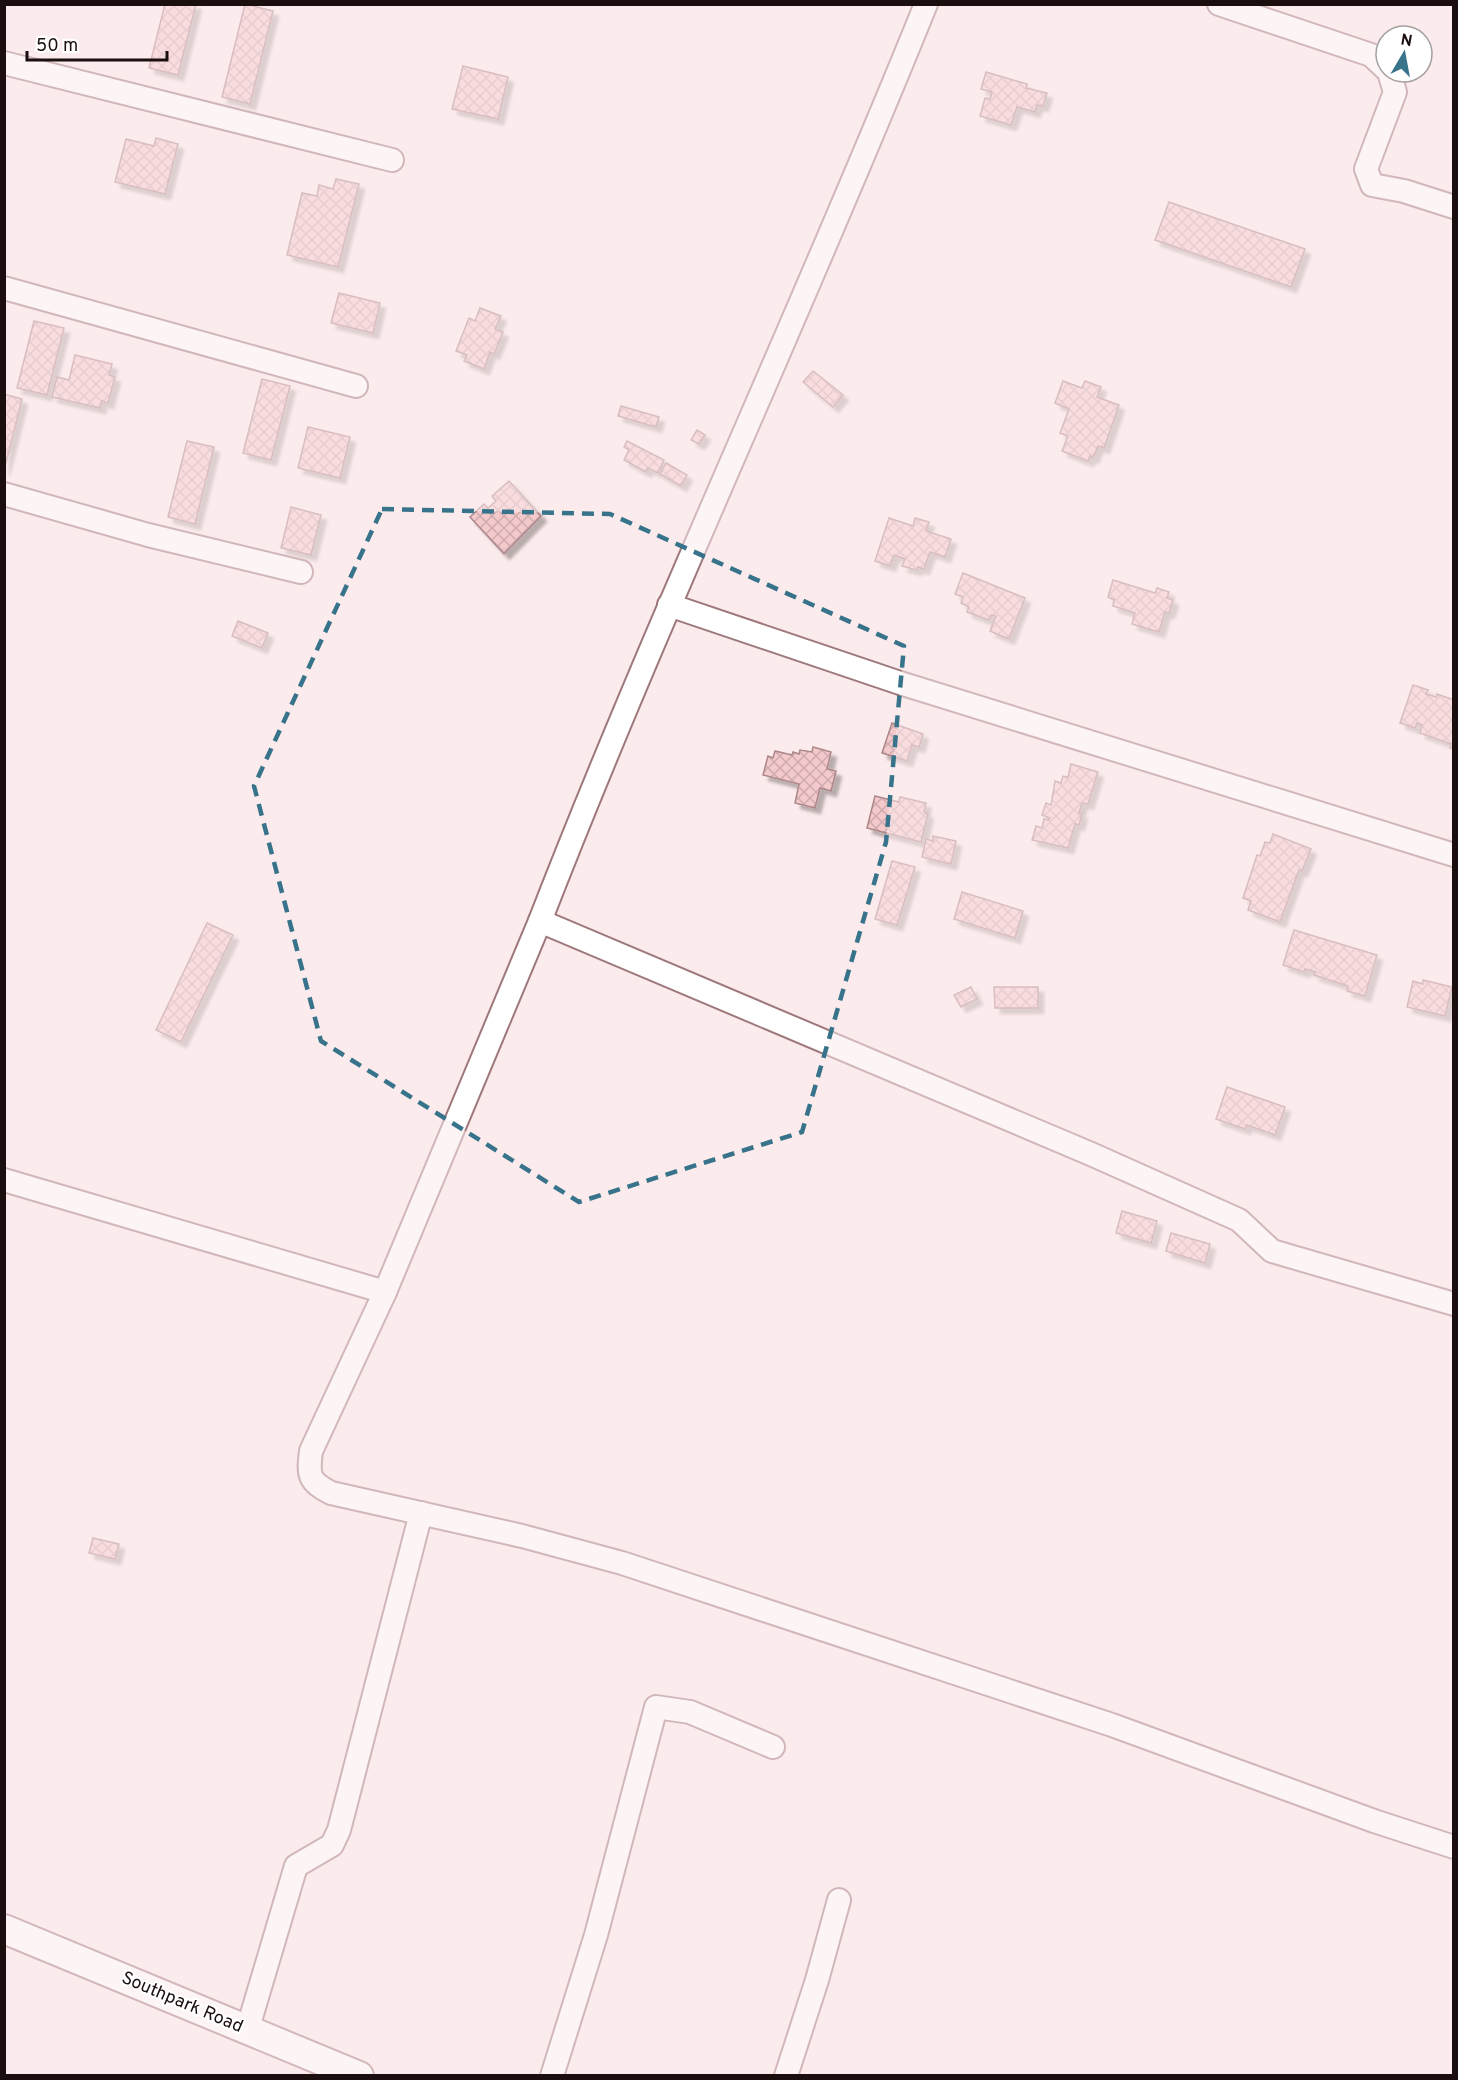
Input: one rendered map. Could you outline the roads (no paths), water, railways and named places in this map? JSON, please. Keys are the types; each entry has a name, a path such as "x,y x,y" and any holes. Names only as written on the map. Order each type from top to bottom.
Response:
{"street":[{"path":"926,4 873,136 598,771 540,921 385,1292 311,1451 308,1471 315,1485 331,1493 622,1563 1112,1725 1374,1821 1454,1846"},
{"path":"1219,4 1374,58"},
{"path":"4,63 392,160"},
{"path":"1392,84 1395,92 1366,169 1372,184 1404,191 1454,207"},
{"path":"4,288 356,386"},
{"path":"4,494 148,535 301,572"},
{"path":"669,605 922,690 1454,855"},
{"path":"540,921 1091,1154 1239,1220 1272,1251 1454,1304"},
{"path":"4,1180 385,1292"},
{"path":"247,2031 296,1866 332,1845 339,1830 421,1513"},
{"path":"552,2076 597,1935 656,1707 690,1712 773,1747"},
{"path":"786,2076 817,1980 839,1900"},
{"name":"Southpark Road","path":"4,1929 247,2031 328,2070 359,2076"}]}
